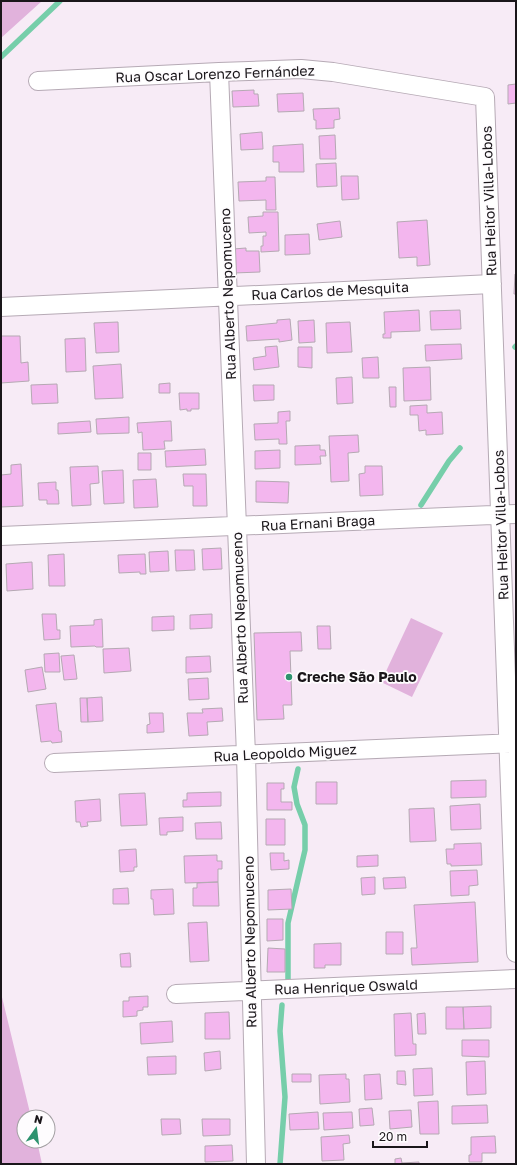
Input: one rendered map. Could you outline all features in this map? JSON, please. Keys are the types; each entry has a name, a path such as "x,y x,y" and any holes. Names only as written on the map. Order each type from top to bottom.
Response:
{"street":[{"name":"Rua Oscar Lorenzo Fernández","path":"38,81 301,69 333,72 485,97"},
{"name":"Rua Alberto Nepomuceno","path":"219,72 246,755 256,1164"},
{"name":"Rua Heitor Villa-Lobos","path":"485,97 492,284 508,514 516,953"},
{"name":"Rua Carlos de Mesquita","path":"1,307 492,284"},
{"name":"Rua Ernani Braga","path":"1,536 508,514"},
{"name":"Rua Leopoldo Miguez","path":"54,763 512,743"},
{"name":"Rua Henrique Oswald","path":"176,994 516,979"}],"shaded area":[{"path":"1,1 42,1 1,38"},
{"path":"411,618 443,633 412,697 381,682"},
{"path":"1,993 29,1109 16,1109 16,1149 39,1149 42,1164 1,1164"}],"building":[{"path":"516,84 516,103 508,104 508,85"},
{"path":"254,90 254,94 258,94 259,106 233,107 232,91"},
{"path":"303,93 304,111 278,112 277,94"},
{"path":"339,108 340,119 334,120 334,128 316,129 316,120 314,120 313,109"},
{"path":"262,132 263,149 241,150 240,134"},
{"path":"335,135 336,159 320,159 319,136"},
{"path":"303,144 304,172 279,172 279,162 273,162 273,146"},
{"path":"336,163 337,186 317,187 316,164"},
{"path":"341,176 358,176 359,199 342,200"},
{"path":"266,177 275,177 276,210 266,210 266,200 239,201 238,182 266,181"},
{"path":"263,212 278,212 279,251 261,252 261,246 263,246 263,236 266,236 266,232 249,233 248,217 263,216"},
{"path":"427,220 430,265 417,266 417,257 399,258 397,222"},
{"path":"340,221 342,237 319,240 317,224"},
{"path":"309,234 310,254 285,255 285,235"},
{"path":"246,248 246,251 259,251 260,272 234,273 233,249"},
{"path":"515,274 516,294 514,294"},
{"path":"419,310 420,331 391,332 391,338 383,338 383,334 385,334 384,312"},
{"path":"460,310 461,329 431,330 430,311"},
{"path":"290,319 292,340 279,342 279,339 247,341 246,326 277,323 277,320"},
{"path":"314,320 315,342 299,343 298,321"},
{"path":"118,322 119,352 96,353 94,323"},
{"path":"350,322 352,352 327,353 326,323"},
{"path":"1,336 20,336 21,363 28,362 29,381 1,383"},
{"path":"85,338 86,371 66,372 65,339"},
{"path":"461,344 462,359 426,361 425,345"},
{"path":"277,346 279,367 254,370 253,358 266,356 265,347"},
{"path":"298,347 312,347 312,368 298,367"},
{"path":"378,357 379,378 363,378 362,358"},
{"path":"121,364 123,398 95,399 93,366"},
{"path":"430,367 431,400 404,401 403,368"},
{"path":"352,377 353,403 337,404 336,378"},
{"path":"170,383 170,393 159,393 159,384"},
{"path":"57,384 58,403 32,404 31,385"},
{"path":"253,385 274,385 274,400 254,401"},
{"path":"389,387 396,387 396,407 390,407"},
{"path":"179,393 199,393 199,409 191,409 191,411 187,411 187,409 180,410"},
{"path":"427,405 427,413 442,412 443,434 426,435 426,430 419,431 418,415 410,415 410,406"},
{"path":"290,411 290,421 286,421 287,444 279,444 279,439 255,440 254,424 278,423 278,412"},
{"path":"129,417 129,433 97,434 96,419"},
{"path":"90,421 91,432 58,434 58,423"},
{"path":"171,421 172,441 164,441 165,449 143,450 142,432 138,433 137,423"},
{"path":"358,435 359,452 348,453 349,481 331,482 329,436"},
{"path":"320,445 320,450 325,450 326,456 320,456 321,464 295,465 295,446"},
{"path":"205,449 206,465 166,467 165,451"},
{"path":"280,450 280,468 255,469 255,451"},
{"path":"138,453 151,453 151,470 138,470"},
{"path":"21,464 23,506 1,507 1,475 11,474 11,465"},
{"path":"98,466 99,483 90,484 91,505 72,506 70,467"},
{"path":"365,466 382,466 383,495 360,496 359,474 365,473"},
{"path":"123,470 124,503 104,504 102,471"},
{"path":"183,474 206,474 207,506 193,506 193,486 184,486"},
{"path":"156,479 158,507 134,508 133,480"},
{"path":"256,481 289,482 288,503 256,502"},
{"path":"56,482 59,504 47,504 47,500 39,500 38,483"},
{"path":"221,548 222,569 203,570 202,549"},
{"path":"175,550 194,550 195,570 176,571"},
{"path":"168,551 169,571 150,572 149,552"},
{"path":"64,554 65,586 49,586 48,555"},
{"path":"145,554 146,574 140,574 140,572 119,573 118,555"},
{"path":"32,562 33,589 7,591 6,564"},
{"path":"42,614 56,614 57,630 60,630 60,639 44,640"},
{"path":"212,614 212,628 190,629 190,615"},
{"path":"174,616 174,630 152,631 152,617"},
{"path":"102,619 103,647 71,647 70,626 94,625 94,620"},
{"path":"317,626 330,626 331,649 318,649"},
{"path":"301,632 302,651 290,651 292,705 283,705 284,719 257,720 254,633"},
{"path":"129,648 131,671 104,673 103,649"},
{"path":"59,653 60,672 45,672 44,654"},
{"path":"74,655 77,679 64,680 61,656"},
{"path":"210,656 211,672 186,673 186,657"},
{"path":"42,667 46,689 28,692 25,670"},
{"path":"208,678 209,699 189,700 188,679"},
{"path":"102,697 103,721 88,722 87,698"},
{"path":"80,698 87,698 88,722 81,722"},
{"path":"56,703 59,731 61,731 62,742 41,742 36,705"},
{"path":"222,708 223,721 207,722 208,735 189,736 187,713 203,713 202,709"},
{"path":"149,713 163,713 164,732 147,733 147,725 150,724"},
{"path":"486,780 486,797 451,798 451,781"},
{"path":"316,782 337,782 337,804 316,804"},
{"path":"267,783 284,783 284,789 281,789 281,802 292,802 292,810 267,810"},
{"path":"221,792 221,806 183,807 183,800 187,800 187,793"},
{"path":"145,793 147,825 121,826 119,794"},
{"path":"100,799 101,821 87,822 88,826 81,827 80,822 76,822 75,801"},
{"path":"480,804 481,829 451,830 450,806"},
{"path":"434,808 436,841 410,842 409,809"},
{"path":"183,817 183,831 167,832 167,835 160,835 159,818"},
{"path":"266,819 285,819 285,845 266,845"},
{"path":"221,822 222,839 196,839 195,823"},
{"path":"481,843 482,865 451,866 451,864 447,864 446,849 454,849 454,844"},
{"path":"136,849 137,867 134,867 134,871 120,872 119,850"},
{"path":"270,853 284,853 284,861 289,860 289,869 271,870"},
{"path":"217,855 217,861 222,861 222,869 218,869 218,882 185,883 184,856"},
{"path":"378,855 378,866 357,867 357,856"},
{"path":"477,870 478,885 469,886 469,895 451,896 450,871"},
{"path":"375,877 375,894 362,895 361,878"},
{"path":"405,877 406,888 384,889 383,878"},
{"path":"218,882 219,906 193,906 193,888 197,888 197,883"},
{"path":"128,888 129,904 113,904 113,889"},
{"path":"173,889 174,914 154,915 151,890"},
{"path":"291,889 292,909 268,910 268,890"},
{"path":"475,902 478,962 412,965 411,948 417,948 414,905"},
{"path":"267,919 283,919 283,940 267,941"},
{"path":"207,922 209,961 190,962 188,923"},
{"path":"386,932 403,932 403,954 386,954"},
{"path":"341,943 341,965 325,965 325,968 314,968 314,944"},
{"path":"268,948 285,949 285,972 267,972"},
{"path":"130,953 131,967 121,967 120,954"},
{"path":"148,996 148,1007 143,1007 143,1010 137,1011 137,1016 123,1017 123,1001 129,1001 129,997"},
{"path":"491,1006 491,1028 464,1029 463,1007"},
{"path":"446,1007 463,1007 464,1029 446,1029"},
{"path":"229,1012 230,1039 205,1039 205,1013"},
{"path":"411,1013 413,1044 416,1044 416,1055 395,1056 394,1014"},
{"path":"425,1013 426,1034 418,1034 417,1014"},
{"path":"172,1021 173,1042 141,1044 140,1023"},
{"path":"462,1040 489,1040 489,1057 462,1056"},
{"path":"220,1051 221,1069 205,1071 204,1053"},
{"path":"176,1056 176,1074 148,1075 147,1057"},
{"path":"485,1061 486,1094 467,1095 466,1062"},
{"path":"432,1068 433,1095 414,1096 413,1069"},
{"path":"397,1071 405,1071 406,1085 397,1084"},
{"path":"292,1074 311,1074 311,1082 292,1082"},
{"path":"346,1074 346,1079 349,1079 350,1102 320,1104 319,1075"},
{"path":"380,1074 382,1099 365,1100 364,1075"},
{"path":"438,1101 439,1134 420,1134 418,1102"},
{"path":"487,1105 488,1123 452,1124 452,1106"},
{"path":"372,1108 374,1125 360,1126 359,1109"},
{"path":"411,1110 412,1127 390,1129 389,1111"},
{"path":"318,1112 319,1129 290,1130 289,1114"},
{"path":"352,1112 353,1128 324,1130 323,1113"},
{"path":"161,1119 180,1119 181,1134 162,1135"},
{"path":"202,1119 230,1119 230,1135 203,1136"},
{"path":"349,1135 350,1143 343,1144 344,1160 322,1161 321,1137"},
{"path":"495,1136 496,1153 482,1153 482,1162 469,1162 469,1155 471,1155 471,1137"},
{"path":"232,1145 233,1161 205,1162 205,1146"},
{"path":"401,1158 402,1163 419,1162 419,1164 395,1164 395,1159"}],"waterway":[{"path":"1,57 60,1"},
{"path":"421,505 449,461 460,448"},
{"path":"288,979 288,923 305,850 305,825 297,804 294,787 298,769"},
{"path":"280,1164 285,1097 280,1031 282,1005"}],"place":[{"name":"Creche São Paulo","path":"289,677"}]}
